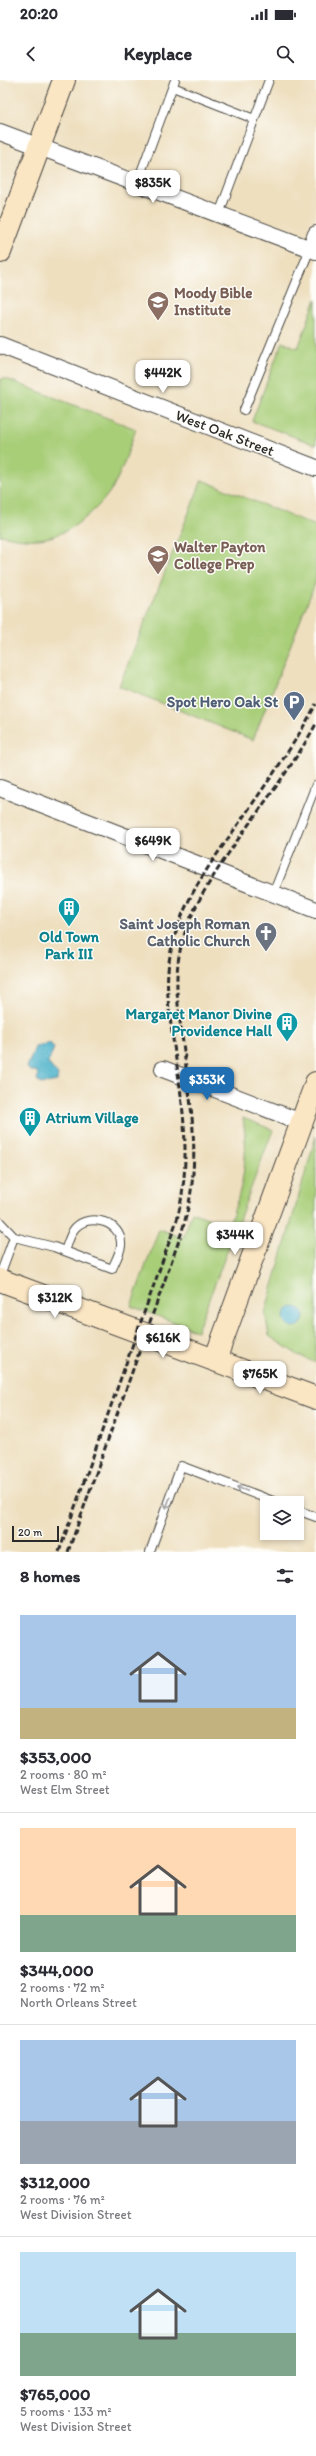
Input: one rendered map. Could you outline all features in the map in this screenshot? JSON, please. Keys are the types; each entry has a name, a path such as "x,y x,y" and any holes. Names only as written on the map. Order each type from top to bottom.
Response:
{"street":[{"path":"0,252 64,80"},
{"path":"0,132 219,214 314,244"},
{"name":"West Oak Street","path":"0,346 316,468"},
{"path":"0,788 316,910"},
{"path":"162,1069 301,1122"},
{"path":"215,1360 316,1083"},
{"path":"0,1280 316,1398"}],"lane":[{"path":"219,214 269,80"},
{"path":"137,183 174,84 254,119"},
{"path":"244,410 314,244"},
{"path":"274,894 316,785"},
{"path":"0,1222 14,1237 65,1251 112,1269 121,1246 120,1237 114,1228 106,1223 96,1219 84,1222 76,1228 65,1251"},
{"path":"0,1275 14,1237"},
{"path":"150,1552 181,1466 260,1496"},
{"path":"304,1513 316,1517"}],"green space":[{"path":"316,299 316,445 252,421 282,342 298,348"},
{"path":"4,378 136,429 120,473 113,487 100,504 75,525 65,531 46,538 28,539 0,535 0,380"},
{"path":"202,480 316,526 316,581 253,740 119,686"},
{"path":"243,1118 273,1130 197,1331 131,1306 159,1229 183,1238 192,1212 228,1226 238,1199 245,1160 245,1132"},
{"path":"316,1136 316,1363 298,1355 269,1336 265,1313"}],"water":[{"path":"50,1043 54,1048 48,1063 58,1075 57,1081 41,1084 37,1080 38,1075 36,1071 30,1071 27,1067 35,1047"},
{"path":"290,1307 298,1307 304,1313 304,1321 298,1327 290,1327 284,1321 284,1313"}],"railway":[{"path":"59,1552 177,1220 182,1198 185,1154 183,1112 168,1004 168,972 173,942 186,905 195,888 289,750 316,704"},
{"path":"68,1552 178,1243 186,1216 191,1191 194,1143 190,1095 177,989 179,956 182,942 192,915 212,878 285,774 316,724"}],"place":[{"name":"Moody Bible Institute","path":"158,322"},
{"name":"Walter Payton College Prep","path":"158,576"},
{"name":"Spot Hero Oak St","path":"294,722"},
{"name":"Old Town Park III","path":"69,928"},
{"name":"Saint Joseph Roman Catholic Church","path":"266,952"},
{"name":"Margaret Manor Divine Providence Hall","path":"287,1042"},
{"name":"Atrium Village","path":"30,1138"}]}
